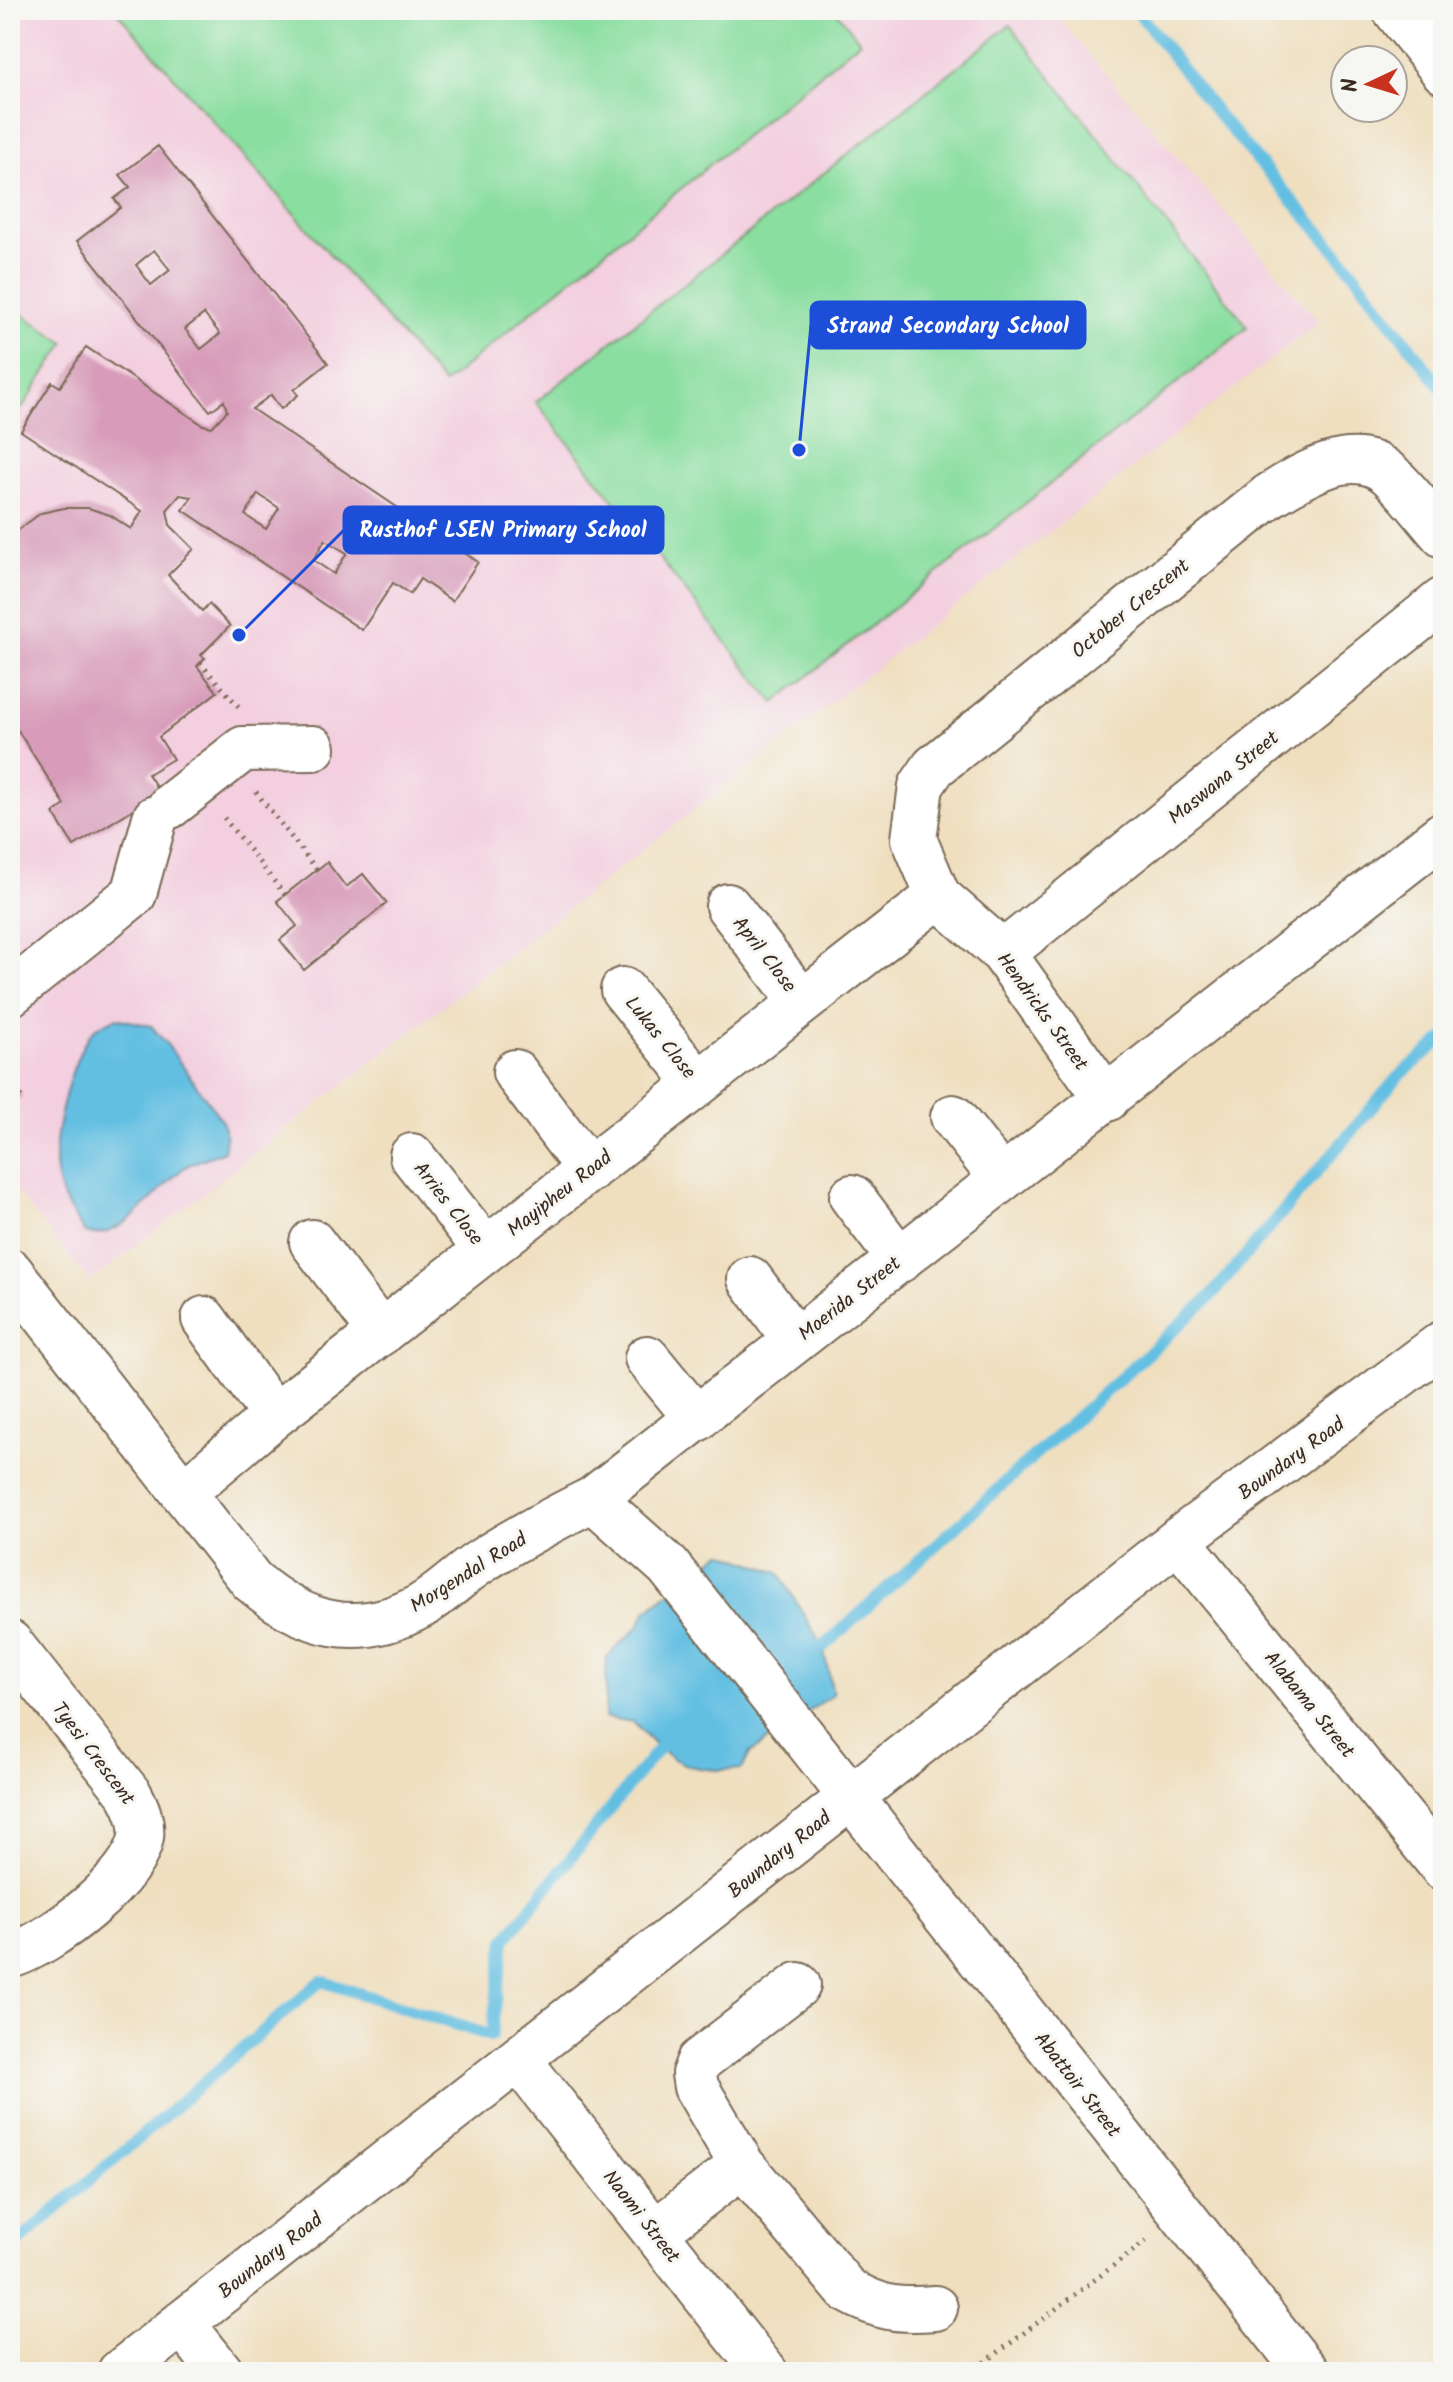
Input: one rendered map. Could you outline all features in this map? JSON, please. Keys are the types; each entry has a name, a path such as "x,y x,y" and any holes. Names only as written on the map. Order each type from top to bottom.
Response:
{"street":[{"path":"1395,10 1443,71"},
{"name":"October Crescent","path":"938,896 914,839 921,786 934,767 1269,496 1323,465 1339,462 1367,465 1387,472 1443,535"},
{"name":"Maswana Street","path":"1003,953 1443,600"},
{"path":"10,994 134,894 162,812 243,749 313,748"},
{"path":"1107,1099 1443,834"},
{"name":"Hendricks Street","path":"938,896 1003,953 1107,1099"},
{"name":"Mayipheu Road","path":"183,1493 274,1416 938,896"},
{"name":"April Close","path":"728,906 802,1002"},
{"name":"Lukas Close","path":"623,990 698,1083"},
{"path":"515,1072 589,1170"},
{"name":"Moerida Street","path":"593,1499 1107,1099"},
{"path":"953,1117 1002,1179"},
{"name":"Arries Close","path":"412,1156 486,1250"},
{"path":"852,1197 900,1260"},
{"path":"312,1242 381,1333"},
{"name":"Morgendal Road","path":"10,1271 252,1581 281,1605 342,1626 384,1621 421,1606 480,1562 593,1499"},
{"path":"750,1279 795,1340"},
{"path":"204,1319 274,1416"},
{"name":"Boundary Road","path":"120,2372 1178,1540 1443,1343"},
{"path":"647,1358 697,1419"},
{"path":"593,1499 676,1576 851,1796"},
{"name":"Alabama Street","path":"1178,1540 1443,1868"},
{"name":"Tyesi Crescent","path":"10,1643 130,1795 139,1812 142,1835 135,1856 122,1876 37,1947 10,1956"},
{"name":"Abattoir Street","path":"851,1796 1307,2372"},
{"path":"798,1985 699,2061 694,2074 703,2102 742,2165 847,2290 870,2303 896,2311 935,2308"},
{"name":"Naomi Street","path":"518,2059 765,2372"},
{"path":"655,2232 742,2165"},
{"path":"182,2323 221,2372"}],"path":[{"path":"256,792 317,870"},
{"path":"224,818 285,895"},
{"path":"972,2372 1182,2215"}],"shaded area":[{"path":"10,10 1051,10 1319,322 90,1282 10,1184"}],"green space":[{"path":"115,10 835,10 860,41 444,384"},
{"path":"1010,25 1248,327 774,703 536,402"},
{"path":"10,306 65,343 18,414 10,409"}],"water":[{"path":"116,1018 151,1026 166,1043 222,1121 226,1136 224,1151 184,1168 138,1212 113,1230 99,1234 85,1233 68,1207 57,1178 55,1163 59,1125 69,1083 83,1047 95,1029"},
{"path":"722,1552 779,1573 823,1647 833,1694 750,1753 742,1769 723,1770 693,1767 680,1762 658,1747 634,1722 605,1718 607,1657 639,1626 645,1612"}],"building":[{"path":"158,146 328,363 294,390 298,395 281,409 271,395 252,409 478,562 452,601 420,579 410,594 393,583 362,630 183,510 192,497 180,495 167,510 170,525 194,549 168,575 202,611 209,604 230,626 201,655 205,658 197,666 217,692 159,737 173,759 148,774 176,817 145,802 74,846 53,813 65,805 10,718 10,536 41,513 64,508 88,508 110,515 131,529 142,511 21,431 52,382 60,387 86,347 203,425 212,427 227,411 224,401 210,411 77,241 121,207 114,199 130,187 120,175","holes":["154,250 170,270 151,285 136,265","204,314 220,334 201,349 185,329","258,494 279,508 266,529 245,515","325,540 347,553 334,574 313,560"]},
{"path":"327,862 346,887 363,874 387,903 304,970 280,940 297,926 277,901"},
{"path":"10,1081 22,1096 10,1105"}],"waterway":[{"path":"1136,10 1221,118 1342,258 1443,390"},
{"path":"823,1647 1209,1298 1398,1077 1443,1039"},
{"path":"10,2249 321,1981 491,2036 505,1940 658,1749"}],"place":[{"name":"Strand Secondary School","path":"799,450"},
{"name":"Rusthof LSEN Primary School","path":"239,635"}]}
